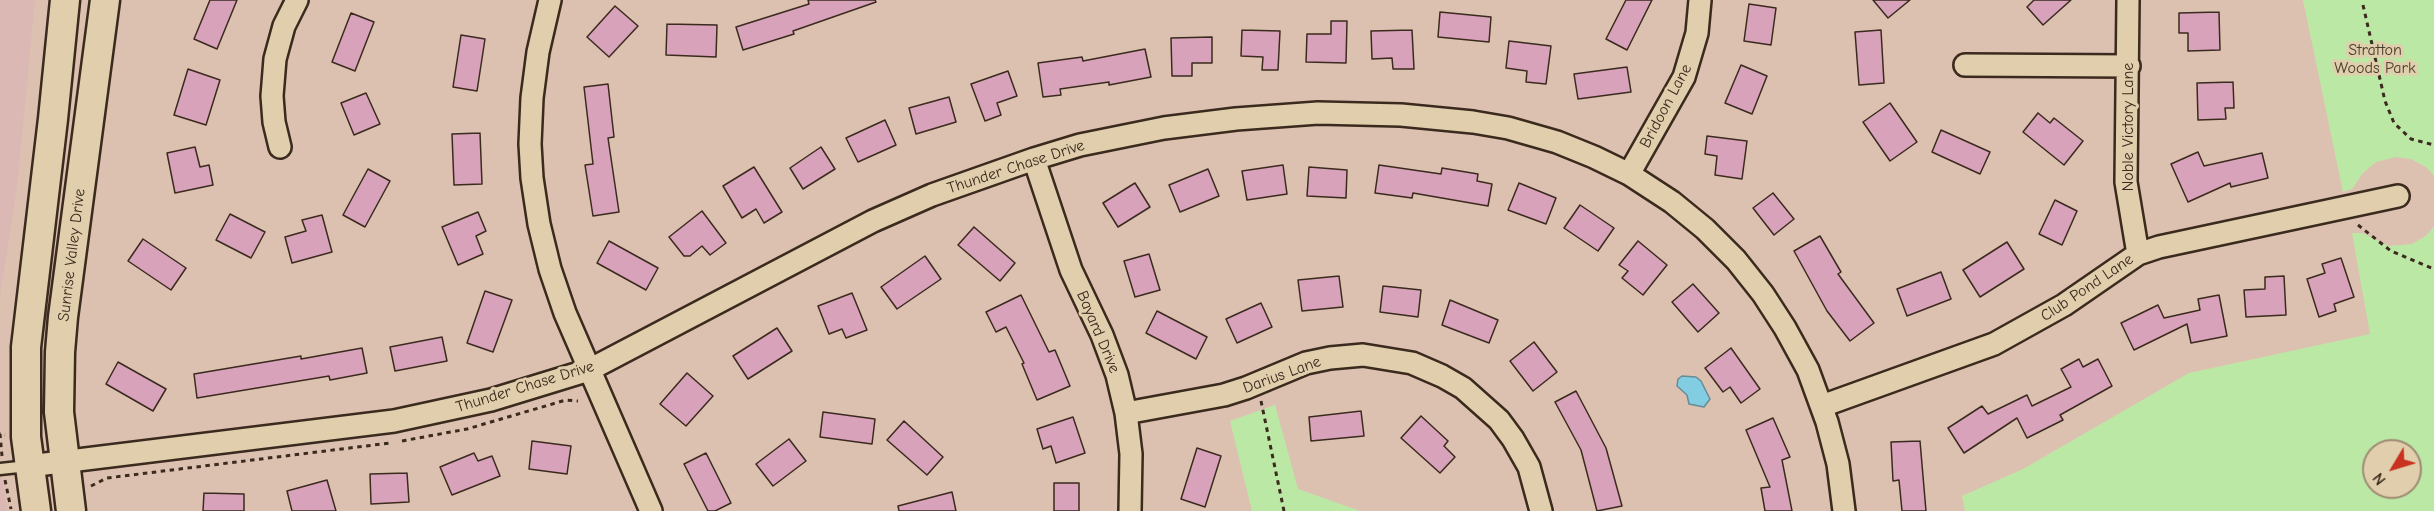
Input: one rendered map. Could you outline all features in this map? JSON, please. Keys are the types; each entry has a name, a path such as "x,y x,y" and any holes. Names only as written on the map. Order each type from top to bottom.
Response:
{"main road":[{"path":"36,511 28,466 25,408 26,347 55,107 65,0"},
{"name":"Sunrise Valley Drive","path":"71,511 64,463 59,381 63,317 105,0"}],"street":[{"path":"280,147 274,122 272,96 275,59 284,26 297,0"},
{"path":"550,0 538,52 532,98 530,144 532,178 539,224 550,269 565,313 651,511"},
{"name":"Bridoon Lane","path":"1629,174 1684,77 1697,33 1700,0"},
{"name":"Noble Victory Lane","path":"2128,0 2126,182 2138,254"},
{"path":"1965,65 2129,66"},
{"name":"Thunder Chase Drive","path":"28,466 394,421 491,400 589,370 873,221 932,195 1034,159 1080,145 1164,128 1236,119 1318,113 1401,115 1508,128 1557,142 1629,174 1680,208 1705,229 1736,260 1763,294 1808,370 1822,406 1838,464 1844,511"},
{"name":"Bayard Drive","path":"1034,159 1071,270 1102,335 1117,375 1126,413 1131,454 1130,511"},
{"name":"Club Pond Lane","path":"1822,406 1994,344 2064,305 2138,254 2159,247 2398,196"},
{"name":"Darius Lane","path":"1126,413 1224,395 1306,363 1330,358 1363,355 1412,363 1442,376 1482,403 1513,439 1528,467 1541,511"}],"lane":[{"path":"0,470 28,466"}],"path":[{"path":"2363,5 2385,101 2394,123 2411,140 2434,145"},
{"path":"2337,210 2391,251 2434,269"},
{"path":"1257,383 1284,511"}],"shaded area":[{"path":"0,0 35,0 17,187 0,296"},
{"path":"0,467 8,511 0,511"}],"green space":[{"name":"Stratton Woods Park","path":"2303,0 2434,0 2434,176 2426,167 2411,159 2396,157 2376,162 2363,173 2352,189 2343,192"},
{"path":"2434,226 2434,511 1965,511 1962,496 2023,469 2189,373 2370,334 2352,233 2362,233 2389,246 2412,244 2427,235"},
{"path":"1275,405 1298,489 1360,511 1252,511 1230,421"}],"water":[{"path":"1682,376 1696,377 1701,381 1710,399 1704,407 1689,404 1687,395 1677,386 1678,379"}],"building":[{"path":"210,0 237,0 217,49 194,39"},
{"path":"808,0 875,0 876,2 793,31 794,34 743,50 736,27 809,4"},
{"path":"1626,0 1652,0 1627,50 1606,39"},
{"path":"1873,0 1910,0 1888,18"},
{"path":"2034,0 2071,0 2043,25 2027,7"},
{"path":"1749,4 1776,8 1771,45 1744,41"},
{"path":"615,6 638,26 609,57 587,37"},
{"path":"1440,12 1491,17 1489,42 1438,37"},
{"path":"2219,12 2220,50 2188,51 2188,33 2179,33 2179,13"},
{"path":"351,13 374,22 355,71 332,62"},
{"path":"1331,21 1347,21 1346,63 1306,62 1307,34 1331,34"},
{"path":"667,24 717,25 716,57 666,55"},
{"path":"1242,30 1280,31 1278,70 1262,70 1263,57 1241,56"},
{"path":"1412,30 1414,69 1393,69 1392,58 1372,59 1371,31"},
{"path":"1881,30 1884,83 1859,85 1855,32"},
{"path":"461,35 485,39 477,91 453,87"},
{"path":"1212,37 1212,63 1192,63 1192,76 1172,76 1171,38"},
{"path":"1509,41 1551,46 1546,84 1526,82 1527,71 1506,68"},
{"path":"1145,49 1151,77 1109,85 1109,82 1060,89 1061,95 1043,97 1038,63 1082,57 1083,61"},
{"path":"1741,65 1767,76 1752,114 1725,103"},
{"path":"1627,67 1631,92 1578,99 1574,74"},
{"path":"188,69 220,80 206,125 174,115"},
{"path":"1008,71 1017,96 997,103 1001,115 985,121 971,84"},
{"path":"2233,82 2234,108 2225,108 2226,119 2198,120 2197,83"},
{"path":"608,84 614,137 608,138 619,212 593,216 585,165 593,164 584,87"},
{"path":"366,93 380,124 354,135 341,103"},
{"path":"949,97 956,122 916,134 909,108"},
{"path":"1890,103 1917,142 1890,161 1863,122"},
{"path":"2038,113 2050,123 2054,118 2083,141 2064,165 2023,132"},
{"path":"885,120 896,145 858,162 846,138"},
{"path":"1941,130 1990,152 1980,174 1932,152"},
{"path":"480,133 482,184 454,185 452,134"},
{"path":"1707,136 1747,141 1742,179 1715,175 1717,156 1705,154"},
{"path":"195,147 200,167 209,165 213,185 175,193 167,153"},
{"path":"821,147 835,169 803,189 790,168"},
{"path":"2198,152 2204,166 2262,153 2268,178 2231,187 2230,183 2188,202 2171,164"},
{"path":"1283,165 1287,194 1247,200 1242,171"},
{"path":"1379,165 1441,174 1442,168 1478,174 1477,181 1492,184 1488,206 1413,193 1412,198 1375,193"},
{"path":"754,167 782,212 764,223 756,209 742,218 723,186"},
{"path":"1309,167 1347,170 1346,198 1307,196"},
{"path":"368,169 390,181 365,227 343,215"},
{"path":"1208,169 1219,196 1180,212 1169,185"},
{"path":"1135,183 1150,207 1118,227 1103,203"},
{"path":"1519,183 1556,198 1546,224 1508,210"},
{"path":"1773,193 1794,219 1774,235 1753,208"},
{"path":"2055,200 2077,211 2062,245 2039,234"},
{"path":"1580,205 1614,228 1598,251 1564,228"},
{"path":"702,211 726,243 710,255 702,246 690,256 684,256 669,237"},
{"path":"478,212 486,231 476,236 483,254 458,265 442,227"},
{"path":"230,214 265,232 251,258 216,240"},
{"path":"322,215 332,252 292,263 285,237 306,231 302,220"},
{"path":"974,227 1015,263 1000,281 958,245"},
{"path":"1820,236 1841,272 1838,274 1874,323 1850,341 1827,311 1794,251"},
{"path":"143,239 186,268 171,290 128,261"},
{"path":"609,241 658,268 646,290 597,263"},
{"path":"1638,241 1667,265 1643,295 1622,278 1628,271 1619,265"},
{"path":"2007,242 2024,269 1980,297 1963,270"},
{"path":"1149,254 1160,290 1135,297 1124,261"},
{"path":"925,256 941,279 897,309 881,287"},
{"path":"2341,258 2354,297 2334,304 2336,311 2319,317 2307,279 2325,273 2322,264"},
{"path":"1941,272 1951,299 1907,316 1897,289"},
{"path":"1339,276 1343,307 1302,311 1298,280"},
{"path":"2284,276 2286,315 2246,317 2244,290 2265,289 2265,277"},
{"path":"1693,284 1719,313 1698,332 1672,302"},
{"path":"1383,286 1421,290 1418,317 1380,312"},
{"path":"485,291 512,300 493,352 467,343"},
{"path":"852,293 867,330 846,338 842,329 829,334 818,306"},
{"path":"1021,295 1049,352 1055,350 1070,386 1037,400 1022,364 1024,363 1006,327 996,332 986,312"},
{"path":"2219,295 2227,336 2191,343 2187,324 2134,350 2121,323 2158,305 2164,318 2200,310 2198,299"},
{"path":"1450,300 1498,320 1489,343 1442,325"},
{"path":"1261,303 1272,327 1237,343 1226,319"},
{"path":"1157,311 1207,337 1196,359 1146,333"},
{"path":"777,328 792,351 748,379 733,356"},
{"path":"442,337 447,361 395,371 390,347"},
{"path":"1534,342 1557,372 1533,391 1510,361"},
{"path":"362,348 367,373 330,380 329,376 197,398 194,374"},
{"path":"1731,348 1760,389 1741,403 1730,387 1723,392 1705,368"},
{"path":"2079,359 2083,367 2098,359 2112,386 2060,415 2063,420 2027,438 2017,418 1964,453 1948,428 1982,406 1988,414 2027,395 2032,406 2071,387 2061,369"},
{"path":"118,362 166,389 153,411 106,384"},
{"path":"687,373 713,396 686,426 660,404"},
{"path":"1576,391 1606,448 1622,506 1597,511 1581,450 1555,402"},
{"path":"1361,411 1364,436 1311,441 1309,417"},
{"path":"823,412 875,419 872,444 820,437"},
{"path":"1421,416 1448,441 1444,446 1455,457 1440,473 1401,438"},
{"path":"1073,417 1085,453 1056,463 1051,446 1043,449 1037,429"},
{"path":"1773,418 1790,457 1782,460 1792,511 1765,511 1761,488 1770,487 1746,430"},
{"path":"904,421 943,457 927,475 887,440"},
{"path":"789,439 806,461 773,486 756,464"},
{"path":"532,441 571,446 567,474 529,469"},
{"path":"1920,441 1926,511 1902,511 1899,480 1893,481 1891,442"},
{"path":"1197,448 1221,456 1205,507 1181,499"},
{"path":"474,453 478,461 492,456 500,476 452,495 440,467"},
{"path":"706,453 731,503 715,511 708,511 684,464"},
{"path":"407,473 409,502 371,504 370,474"},
{"path":"327,480 336,511 292,511 287,491"},
{"path":"1054,483 1079,483 1079,511 1054,511"},
{"path":"952,492 956,511 899,511 898,506"},
{"path":"204,493 244,494 244,511 203,511"}]}
